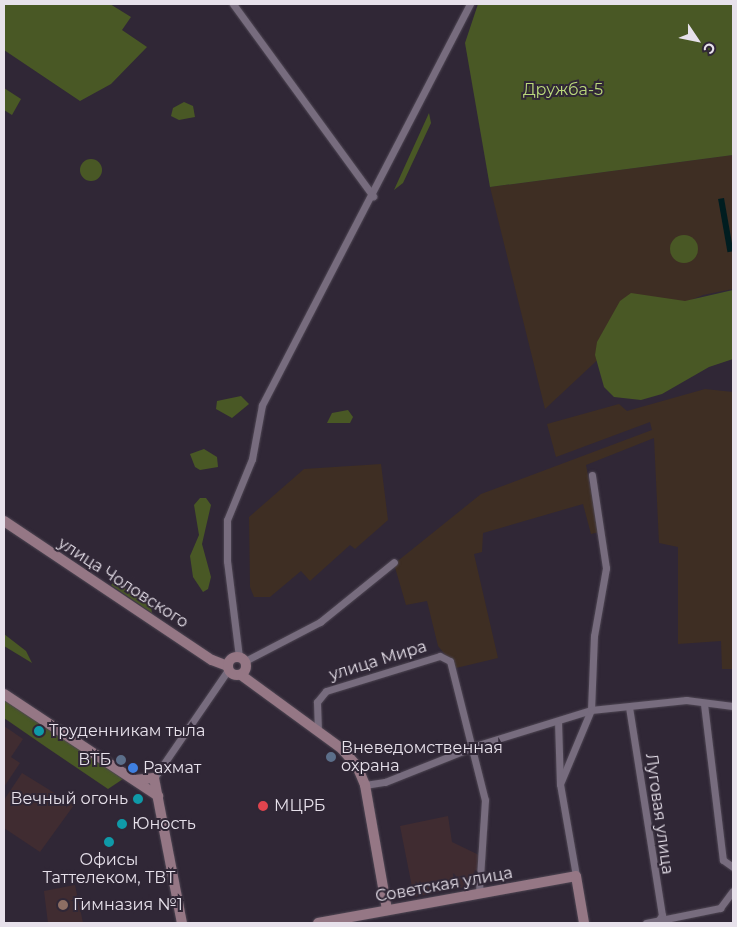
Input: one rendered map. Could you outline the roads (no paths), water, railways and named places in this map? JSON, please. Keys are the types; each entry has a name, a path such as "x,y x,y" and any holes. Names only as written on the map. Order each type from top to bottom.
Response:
{"street":[{"path":"233,4 373,196"},
{"path":"241,675 246,668 242,659 227,561 229,510 252,459 262,405 373,196 470,4"},
{"path":"560,784 590,710 594,636 606,568 592,475"},
{"name":"улица Чоловского","path":"4,521 212,660 228,668"},
{"path":"182,923 154,778 228,668 232,659 242,659 320,622 394,562"},
{"name":"улица Мира","path":"318,731 317,702 323,693 440,656 454,668 473,747"},
{"path":"228,668 234,675 241,675 349,756 365,785 387,910"},
{"path":"4,694 158,796"},
{"path":"365,785 385,782 473,747 590,710 677,700 733,706"},
{"path":"704,704 723,860 733,867"},
{"name":"Луговая улица","path":"629,706 662,915 658,922"},
{"path":"558,721 560,784 584,923"},
{"path":"473,747 485,800 479,894"},
{"path":"135,780 154,778"},
{"name":"Советская улица","path":"318,923 366,919 387,910 576,876"},
{"path":"646,923 720,908 733,891"}],"place":[{"name":"Труденникам тыла","path":"39,731"},
{"name":"Вневедомственная охрана","path":"331,757"},
{"name":"ВТБ","path":"121,760"},
{"name":"Рахмат","path":"133,768"},
{"name":"Вечный огонь","path":"138,799"},
{"name":"МЦРБ","path":"263,806"},
{"name":"Юность","path":"122,824"},
{"name":"Офисы Таттелеком, ТВТ","path":"109,842"},
{"name":"Гимназия №1","path":"63,905"}],"park label":[{"name":"Дружба-5","path":"563,90"}]}
